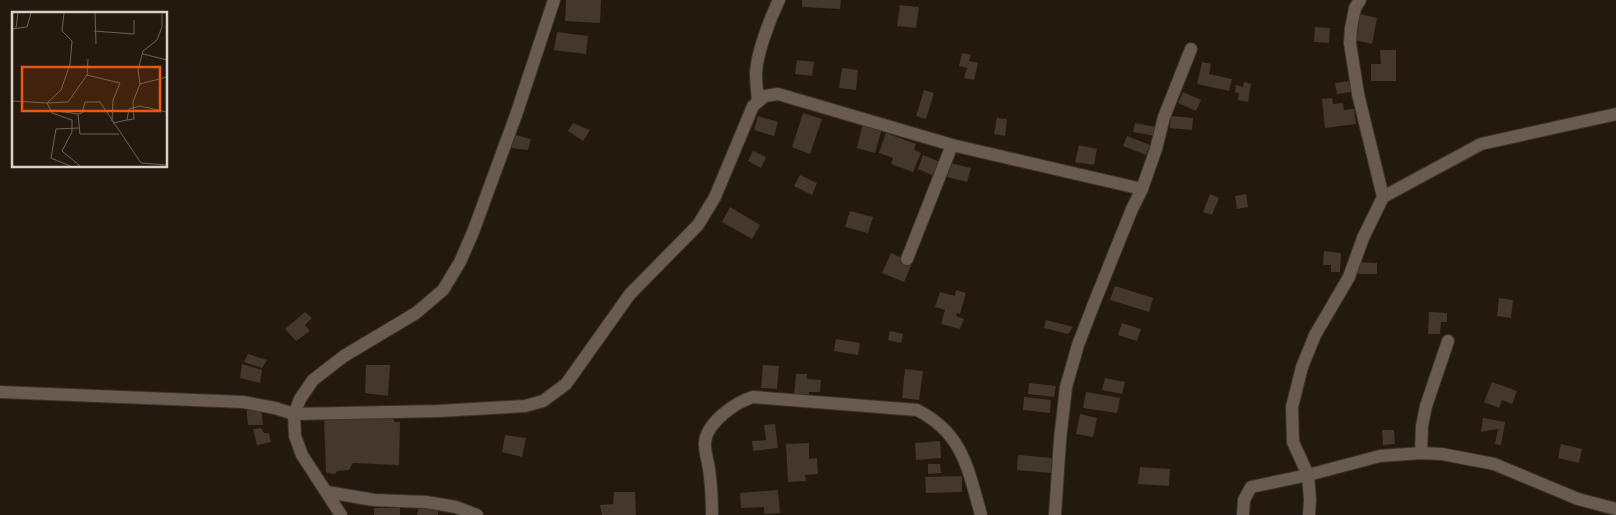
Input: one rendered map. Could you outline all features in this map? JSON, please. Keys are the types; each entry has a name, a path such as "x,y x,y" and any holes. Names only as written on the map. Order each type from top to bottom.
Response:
{"street":[{"path":"340,515 302,455 295,436 294,414 300,399 313,380 344,356 416,313 443,290 460,262 473,232 519,105 554,0"},
{"path":"758,101 756,71 771,16 779,0"},
{"path":"1360,0 1351,28 1350,43 1358,94 1383,197"},
{"path":"1055,515 1066,387 1078,345 1132,209 1142,189 1156,150 1164,116 1191,49"},
{"path":"0,392 243,402 294,414 439,411 525,406 542,401 566,384 630,294 698,224 715,197 753,106 765,96 778,94 952,145 1142,189"},
{"path":"1309,515 1308,475 1293,442 1292,407 1302,368 1315,335 1349,277 1363,238 1383,197 1481,144 1616,114"},
{"path":"907,259 952,145"},
{"path":"1421,453 1422,426 1426,406 1448,341"},
{"path":"712,515 710,477 705,443 708,432 724,412 742,400 753,397 902,408 917,410 930,416 947,431 960,449 969,472 981,515"},
{"path":"1243,515 1244,500 1251,487 1308,475 1380,456 1421,453 1466,458 1494,464 1578,499 1616,509"},
{"path":"327,492 374,500 426,502 456,507 476,515"}],"building":[{"path":"566,0 601,0 600,23 565,21"},
{"path":"802,0 841,0 840,9 802,7"},
{"path":"900,5 919,7 916,28 897,26"},
{"path":"1360,14 1377,18 1372,44 1355,40"},
{"path":"1315,27 1330,28 1329,43 1314,42"},
{"path":"557,32 588,36 586,54 554,50"},
{"path":"1380,50 1396,50 1396,81 1371,81 1371,64 1381,64"},
{"path":"962,53 971,55 969,61 978,63 974,80 964,78 967,68 959,66"},
{"path":"797,60 814,62 812,76 795,74"},
{"path":"1202,62 1211,64 1209,74 1232,79 1229,91 1197,84"},
{"path":"842,68 858,70 856,90 839,88"},
{"path":"1349,81 1351,92 1337,94 1335,83"},
{"path":"1244,82 1251,84 1248,102 1238,100 1239,93 1235,92 1236,85 1243,87"},
{"path":"924,90 934,93 926,119 916,116"},
{"path":"1183,92 1201,100 1196,111 1178,103"},
{"path":"1332,98 1333,104 1343,103 1344,110 1354,109 1356,124 1325,128 1322,99"},
{"path":"803,113 822,119 810,154 792,147"},
{"path":"758,116 778,122 774,136 754,130"},
{"path":"1171,116 1193,118 1192,130 1170,128"},
{"path":"997,118 1007,119 1005,136 994,134"},
{"path":"573,123 590,130 583,141 568,131"},
{"path":"863,123 882,128 875,153 857,148"},
{"path":"1135,123 1156,127 1155,136 1133,132"},
{"path":"886,133 916,144 914,150 921,153 913,172 891,164 893,158 879,153"},
{"path":"516,135 531,139 528,150 511,148"},
{"path":"1127,136 1150,145 1146,155 1123,146"},
{"path":"1079,145 1097,149 1094,165 1075,162"},
{"path":"753,151 766,157 761,168 748,161"},
{"path":"923,155 942,163 936,177 918,169"},
{"path":"951,163 971,168 967,182 947,177"},
{"path":"800,175 817,183 812,195 794,186"},
{"path":"1210,194 1219,198 1212,215 1203,212"},
{"path":"1246,194 1248,207 1237,209 1235,196"},
{"path":"730,207 760,225 752,239 722,222"},
{"path":"850,211 873,217 868,233 845,227"},
{"path":"1324,251 1341,253 1340,272 1331,272 1331,265 1323,265"},
{"path":"891,253 912,263 904,282 882,273"},
{"path":"1356,262 1377,263 1377,274 1355,274"},
{"path":"1115,286 1153,298 1149,312 1110,300"},
{"path":"956,290 966,293 960,314 957,313 956,316 964,319 960,329 941,324 945,310 935,307 940,292 955,296"},
{"path":"1499,298 1513,300 1511,318 1497,316"},
{"path":"305,312 312,318 305,325 310,331 296,341 285,329"},
{"path":"1429,312 1447,313 1447,322 1441,322 1440,334 1428,334"},
{"path":"1046,320 1073,327 1068,334 1044,328"},
{"path":"1122,323 1141,329 1137,341 1118,335"},
{"path":"890,331 903,334 901,343 888,340"},
{"path":"836,339 860,343 858,355 834,351"},
{"path":"248,354 267,360 262,368 244,362"},
{"path":"242,364 262,370 260,383 240,378"},
{"path":"366,365 390,365 388,396 365,393"},
{"path":"763,365 779,366 777,389 761,388"},
{"path":"905,369 923,371 919,400 902,398"},
{"path":"796,374 807,374 807,379 821,380 820,392 809,392 809,397 794,396"},
{"path":"1105,378 1125,382 1122,394 1102,390"},
{"path":"1492,382 1517,391 1512,404 1502,400 1499,408 1484,402"},
{"path":"1029,383 1056,386 1054,397 1028,394"},
{"path":"1086,392 1120,398 1117,413 1083,408"},
{"path":"1024,397 1051,400 1050,413 1023,410"},
{"path":"246,405 261,408 263,425 248,425"},
{"path":"1080,414 1097,418 1093,437 1076,434"},
{"path":"392,415 395,422 400,422 399,465 353,463 349,470 337,471 335,474 326,473 324,417"},
{"path":"1483,418 1505,422 1501,445 1495,444 1498,429 1481,432"},
{"path":"775,424 778,448 753,451 752,441 766,440 764,425"},
{"path":"261,428 264,433 269,433 271,442 257,445 253,429"},
{"path":"1382,430 1394,430 1395,444 1383,445"},
{"path":"505,435 526,438 522,457 502,452"},
{"path":"940,441 941,458 916,460 915,443"},
{"path":"809,443 809,459 817,458 818,474 805,475 806,481 788,482 786,444"},
{"path":"1561,444 1582,449 1579,463 1558,458"},
{"path":"1018,455 1052,458 1051,473 1017,470"},
{"path":"928,464 940,464 941,473 928,474"},
{"path":"1140,467 1170,469 1169,486 1138,484"},
{"path":"962,476 962,492 926,493 925,477"},
{"path":"778,490 780,513 764,514 764,507 741,508 740,493"},
{"path":"614,492 635,492 636,515 602,515 600,505 613,504"},
{"path":"374,508 400,508 400,515 374,515"},
{"path":"419,508 438,509 438,515 417,515"}]}
